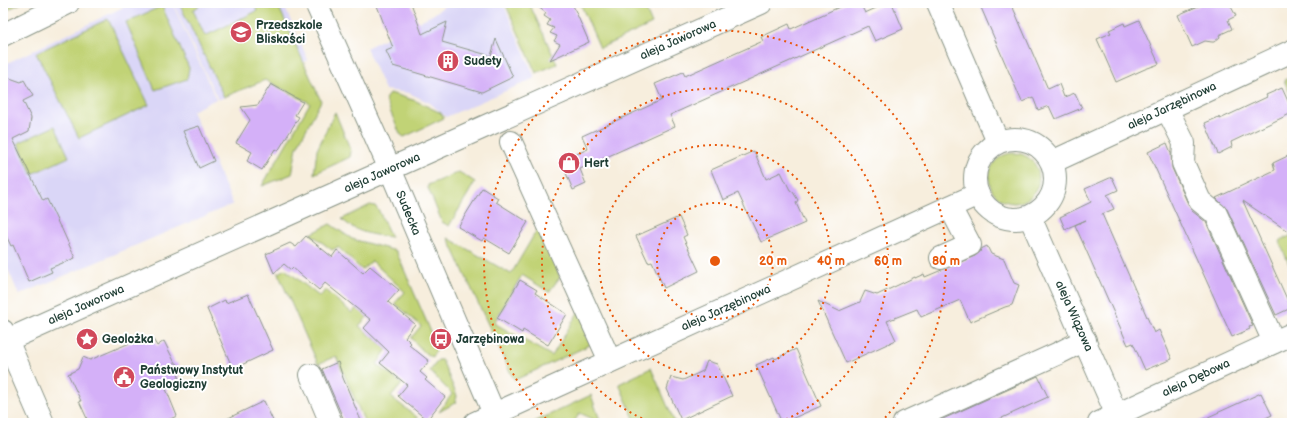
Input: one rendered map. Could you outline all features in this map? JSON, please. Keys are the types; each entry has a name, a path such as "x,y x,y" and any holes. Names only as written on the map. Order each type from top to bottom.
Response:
{"street":[{"path":"3,35 68,3"},
{"name":"Sudecka","path":"316,3 390,169 497,419"},
{"name":"aleja Jaworowa","path":"4,337 390,169 760,3"},
{"path":"938,3 998,142"},
{"name":"aleja Jarzębinowa","path":"1052,162 1292,51"},
{"path":"1167,109 1184,143 1183,163 1200,201 1216,214 1283,338"},
{"path":"1009,139 1020,139 1031,142 1041,148 1052,162 1056,178 1050,201 1043,209 1030,217 1023,220 1007,219 996,215 986,208 978,194 975,185 975,172 980,160 988,149 998,142 1009,139"},
{"path":"511,142 610,361"},
{"name":"aleja Jarzębinowa","path":"475,423 497,419 610,361 978,194"},
{"path":"941,258 970,245 950,206"},
{"name":"aleja Wiązowa","path":"1030,217 1085,340 1108,419"},
{"path":"4,337 43,423"},
{"name":"aleja Dębowa","path":"1108,419 1283,338"},
{"path":"904,423 1059,354 1085,340"},
{"path":"311,375 331,423"}],"shaded area":[{"path":"132,3 172,3 216,99 192,111 233,204 19,295 3,258 3,65"},
{"name":"Przedszkole Bliskości","path":"173,3 283,3 308,60 218,100"},
{"path":"448,3 503,3 535,78 446,117 430,103 409,93 385,90 366,48 434,14"}],"green space":[{"path":"3,3 21,3 3,12"},
{"name":"Przedszkole Bliskości","path":"179,3 198,3 199,6 193,10 205,36 257,11 254,3 277,3 321,101 297,147 292,174 262,186 310,103 265,80 224,97"},
{"path":"505,3 529,3 557,64 536,73"},
{"path":"580,3 643,3 652,24 600,48"},
{"path":"162,6 189,68 187,79 155,90 126,22"},
{"path":"108,19 149,105 79,138 36,53"},
{"path":"1292,77 1292,99 1284,80"},
{"path":"390,93 416,101 441,113 444,118 404,137 400,134 385,99"},
{"path":"335,112 351,151 350,157 314,174 317,150"},
{"path":"55,126 69,157 32,174 18,143"},
{"path":"1019,153 1024,154 1032,160 1038,168 1038,188 1032,196 1024,202 1009,203 1004,202 996,196 990,188 989,173 990,168 996,160 1004,154"},
{"path":"459,172 475,182 449,226 442,222 428,185"},
{"path":"370,205 375,206 378,209 391,237 371,234 359,230 347,224 342,219"},
{"path":"330,224 352,239 396,251 438,348 432,357 425,353 411,338 421,326 395,303 405,292 372,261 362,270 338,247 332,250 311,234"},
{"path":"538,228 560,277 549,292 522,275 494,323 552,356 580,309 596,342 515,380 448,238 511,274"},
{"path":"1292,235 1292,271 1279,241"},
{"path":"285,269 320,297 325,290 352,313 360,304 370,314 359,326 387,349 377,364 402,384 391,397 418,418 408,423 365,423 336,356 318,364 278,273"},
{"path":"438,360 442,360 457,396 455,403 439,412 452,394 430,371"},
{"path":"651,368 675,423 636,423 619,384"},
{"path":"591,395 601,423 580,413 573,423 532,423"}],"building":[{"name":"Sudety","path":"376,3 411,3 422,34 447,22 442,42 491,56 496,39 513,77 482,92 393,66 386,51 393,48"},
{"path":"533,3 572,3 589,42 550,60 560,44 554,41 557,36 550,33 554,28 547,25 550,20 544,16 546,13"},
{"path":"848,3 860,3 865,13 887,3 892,3 903,29 875,41 868,26 670,115 675,126 580,169 586,184 573,190 561,161 588,149 582,136 662,100 655,84 683,72 685,76 763,41 761,37 789,24 791,29"},
{"path":"979,3 1011,3 1048,89 1059,84 1064,97 1075,93 1082,108 1055,119 1049,106 1038,110 1033,97 1022,102"},
{"path":"1205,3 1229,3 1236,16 1228,20 1232,29 1219,35 1220,37 1214,42 1205,41 1192,47 1178,15"},
{"path":"1139,20 1159,64 1116,82 1097,39 1111,33 1109,30 1124,23 1125,26"},
{"path":"7,77 21,82 24,80 33,96 23,101 31,118 29,131 13,139 43,201 47,199 75,258 50,268 52,272 29,282 13,245 11,246 3,229 3,83 6,82"},
{"path":"271,84 303,102 295,115 299,117 278,151 275,149 262,170 247,161 252,152 236,143 250,120 241,107 258,105"},
{"path":"1282,88 1292,113 1231,142 1232,147 1218,154 1205,123 1219,117 1220,119 1267,97 1266,95"},
{"path":"199,126 214,161 199,168 183,131"},
{"path":"1167,143 1171,153 1172,168 1189,206 1192,211 1206,222 1253,326 1249,327 1250,329 1232,337 1148,152"},
{"path":"754,151 766,179 781,172 790,190 798,200 796,203 805,223 761,242 738,193 723,200 711,170"},
{"path":"1292,154 1292,234 1243,201 1291,308 1276,315 1227,209 1216,198 1275,170 1273,163"},
{"path":"1112,177 1118,190 1107,195 1114,209 1102,214 1154,333 1159,330 1172,359 1145,370 1133,343 1128,345 1075,225 1086,220 1065,229 1060,217 1091,202 1085,189"},
{"path":"482,188 498,198 496,202 528,222 509,253 484,238 482,241 458,227"},
{"path":"679,217 687,235 683,237 699,271 664,288 652,261 648,262 636,236"},
{"path":"306,236 332,257 337,250 363,273 370,266 399,290 388,302 415,324 405,337 411,343 409,345 429,361 420,372 427,378 425,380 445,397 427,420 398,396 407,385 380,363 389,352 364,328 371,320 325,283 319,290 293,268 291,270 284,264 274,273 266,254 290,243 296,247"},
{"path":"987,246 991,254 1004,259 1014,283 1019,285 1012,305 970,322 960,300 921,317 917,309 887,321 896,340 846,363 818,301 839,311 860,302 865,291 877,295 915,277 924,274 925,277 975,256 981,249"},
{"path":"520,280 537,290 535,293 567,314 548,345 523,330 522,333 497,318"},
{"path":"248,294 273,350 233,369 207,309 225,300 226,303"},
{"name":"Państwowy Instytut Geologiczny","path":"134,335 146,339 151,336 157,346 164,341 175,363 177,363 180,370 178,377 180,381 166,389 177,416 161,423 89,423 79,401 81,401 68,374 78,369 83,357 90,360 132,342"},
{"path":"796,349 821,406 782,423 756,365 774,357 775,359"},
{"path":"707,361 717,364 732,396 681,420 667,389 671,377 683,380 703,371"},
{"path":"338,362 343,378 362,423 343,423 343,418 322,369"},
{"path":"1038,376 1048,397 991,423 934,423"},
{"path":"1261,393 1272,415 1255,423 1195,423"},
{"path":"264,401 274,423 218,423"}],"place":[{"name":"Przedszkole Bliskości","path":"241,32"},
{"name":"Sudety","path":"448,61"},
{"name":"Hert","path":"569,163"},
{"name":"Geolożka","path":"87,339"},
{"name":"Jarzębinowa","path":"441,339"},
{"name":"Państwowy Instytut Geologiczny","path":"124,377"}]}
